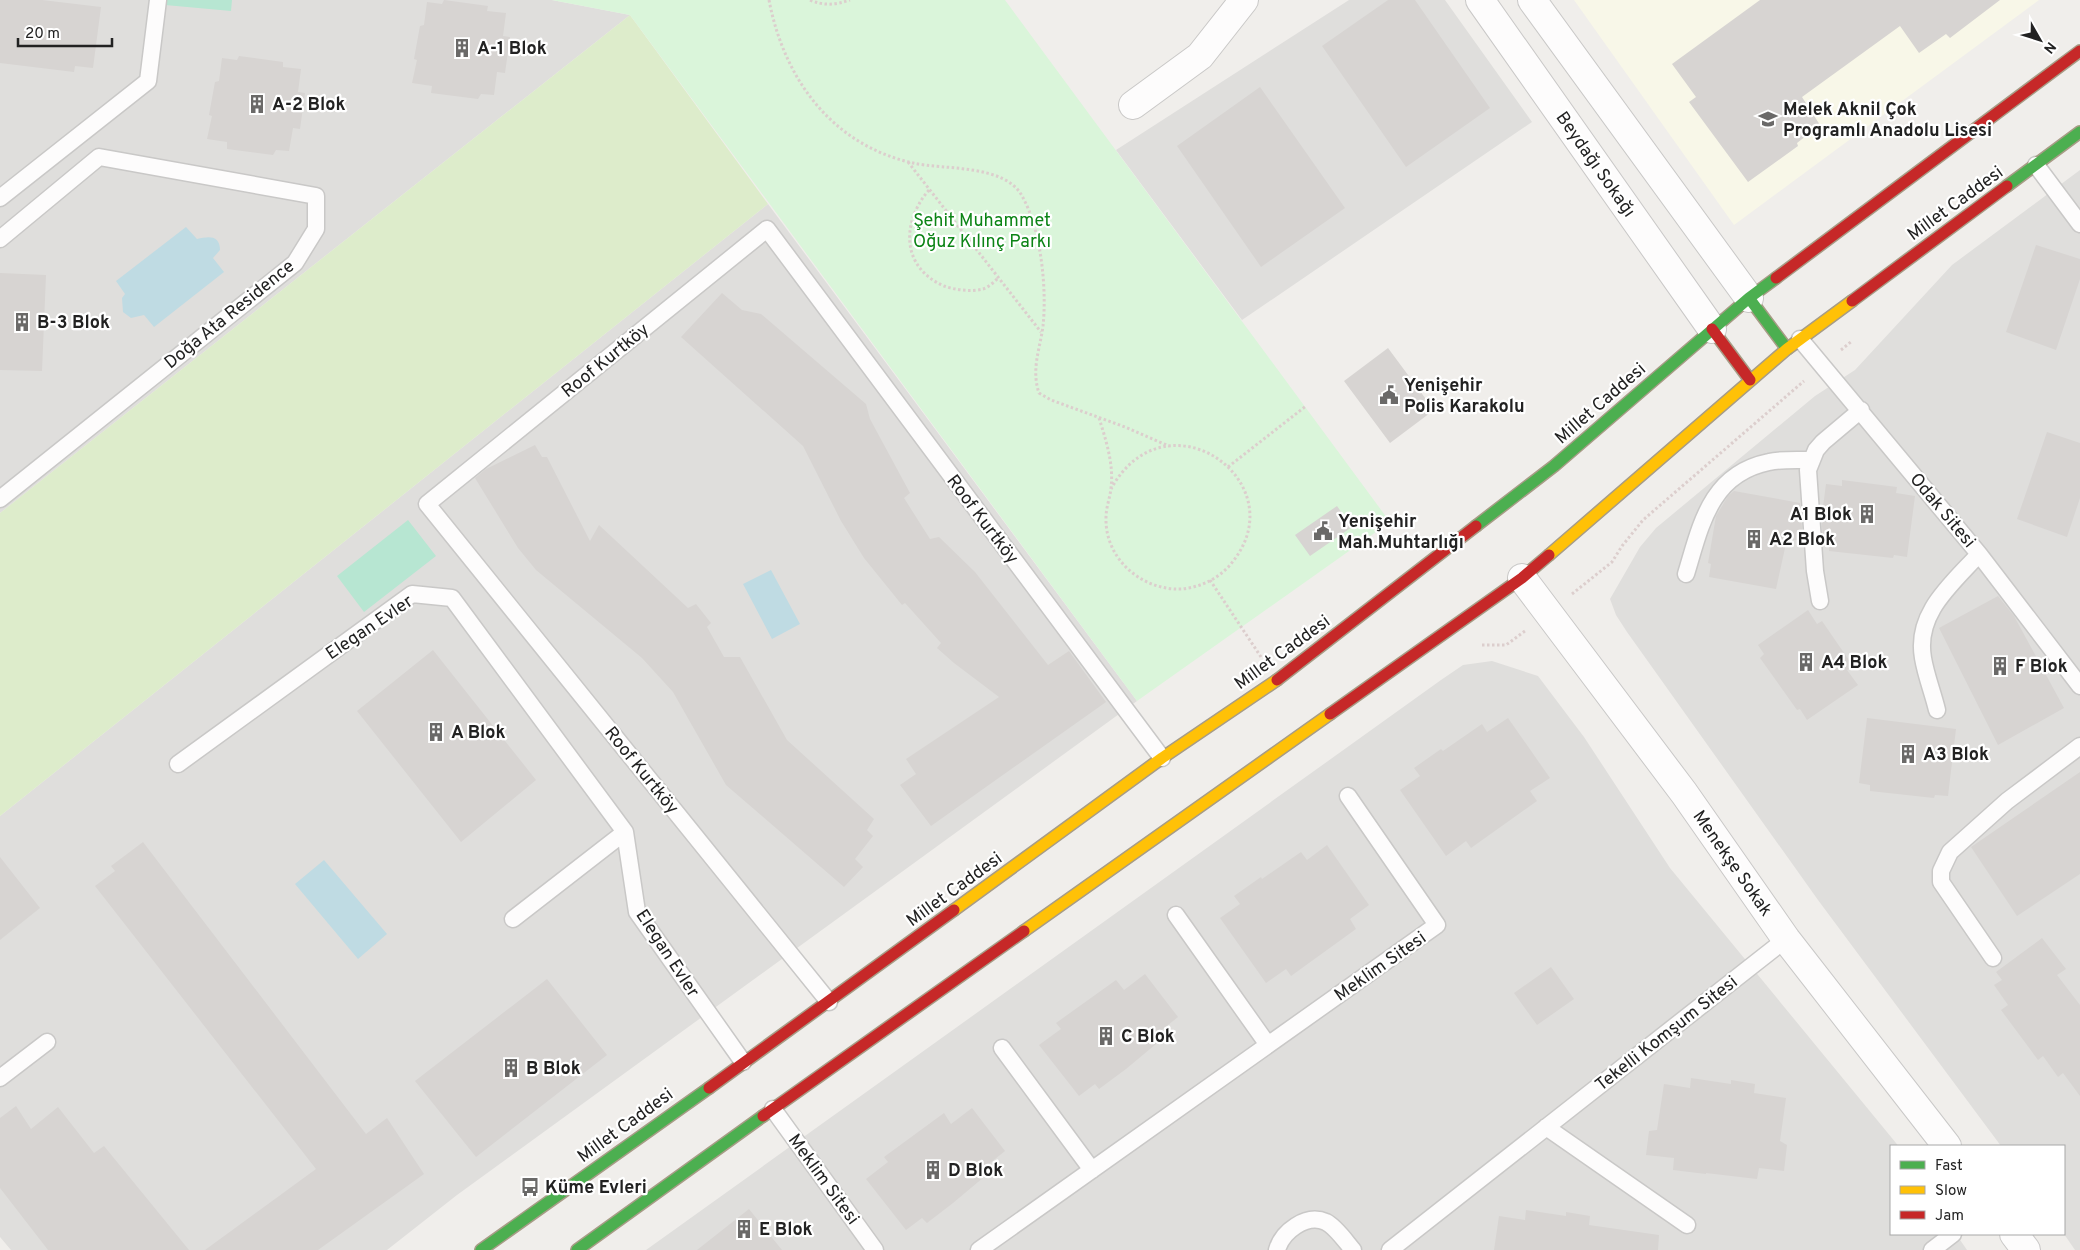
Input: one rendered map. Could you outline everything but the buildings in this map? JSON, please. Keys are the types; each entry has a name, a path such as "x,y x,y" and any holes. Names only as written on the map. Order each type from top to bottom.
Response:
{"main road":[{"name":"Millet Caddesi","path":"481,1250 829,1002 1162,758 1277,680 1554,466 1749,298 2080,51"},
{"name":"Millet Caddesi","path":"577,1250 772,1109 1522,578 1787,349 2080,132"},
{"path":"1749,298 1787,349"},
{"path":"1712,329 1750,380"}],"street":[{"path":"1133,105 1200,56 1244,0"},
{"name":"Beydağı Sokağı","path":"1480,0 1712,329"},
{"path":"1532,0 1749,298"},
{"name":"Menekşe Sokak","path":"1522,578 1684,793 1786,939 1946,1145"},
{"path":"2015,1235 2026,1250"}],"lane":[{"path":"0,198 148,81 158,0"},
{"name":"Doğa Ata Residence","path":"0,239 100,157 316,196 316,229 295,263 0,499"},
{"path":"2036,165 2080,224"},
{"name":"Roof Kurtköy","path":"829,1002 428,504 767,230 1162,758"},
{"name":"Odak Sitesi","path":"1800,339 1980,554 2080,686"},
{"path":"1820,601 1815,571 1807,480 1811,460 1823,442 1861,410"},
{"path":"1686,574 1704,514 1717,493 1731,480 1751,467 1770,462 1811,460"},
{"path":"1937,710 1923,658 1924,628 1938,598 1980,554"},
{"name":"Elegan Evler","path":"178,764 412,594 452,598 625,832 637,912 743,1062"},
{"path":"1993,958 1941,882 1941,871 1945,860 1956,846 2007,801 2080,746"},
{"name":"Meklim Sitesi","path":"980,1250 1437,925 1348,796"},
{"path":"513,919 625,832"},
{"path":"1176,915 1268,1045"},
{"name":"Tekelli Komşum Sitesi","path":"1390,1250 1786,939"},
{"path":"0,1078 47,1042"},
{"path":"1002,1048 1092,1170"},
{"name":"Meklim Sitesi","path":"772,1109 875,1250"},
{"path":"1546,1127 1687,1225"},
{"path":"1276,1250 1282,1238 1290,1230 1300,1223 1313,1220 1326,1222 1353,1250"},
{"path":"1932,1250 1952,1235"}],"path":[{"path":"769,0 780,39 798,81 814,104 834,124 862,143 885,155 908,161 996,176 1013,184 1022,194 1032,223 1042,265 1044,291 1041,333 1034,371 1038,393 1051,400 1170,446"},
{"path":"810,0 824,4 836,4 850,0"},
{"path":"908,161 1041,333"},
{"path":"929,190 918,202 910,227 911,251 923,271 932,279 953,289 984,289 998,278"},
{"path":"1228,467 1306,406"},
{"path":"1099,418 1110,463 1111,489"},
{"path":"1170,446 1192,447 1218,458 1238,479 1245,493 1248,508 1249,524 1246,539 1240,553 1230,565 1210,580 1190,588 1159,587 1145,582 1132,573 1113,549 1107,534 1107,504 1111,489 1118,476 1138,457 1150,450 1170,446"},
{"path":"1210,580 1277,680"}],"shaded area":[{"path":"0,0 552,0 630,15 0,513"},
{"path":"1349,0 1445,0 1532,122 1242,320 1116,150"},
{"name":"Melek Aknil Çok Programlı Anadolu Lisesi","path":"1574,0 2039,0 1734,225"},
{"path":"2080,170 2080,1250 2075,1250 2065,1235 2065,1145 2000,1145 1818,900 1627,632 1616,615 1610,599 1640,547 1656,528 1815,396 1855,370 1952,265"},
{"path":"768,204 1137,701 457,1195 387,1250 11,1250 0,1237 0,816"},
{"path":"1492,661 1538,676 1584,737 1670,868 1897,1145 1890,1145 1890,1235 1957,1235 1967,1250 646,1250 1441,680 1463,665"}],"green space":[{"path":"165,0 232,0 231,11 165,5"},
{"name":"Şehit Muhammet Oğuz Kılınç Parkı","path":"552,0 1005,0 1390,522 1137,701 630,15"},
{"path":"630,15 768,204 0,816 0,513"},
{"path":"408,520 436,556 364,612 337,576"}],"water":[{"path":"186,227 197,239 210,237 216,239 220,245 220,250 213,258 224,272 154,327 144,315 131,318 123,312 122,298 125,294 116,281"},
{"path":"771,570 800,624 772,639 743,584"},
{"path":"324,860 387,934 358,959 295,884"}],"traffic: fast":[{"path":"2007,186 2080,132"},
{"path":"1476,526 1554,466 1749,298 1776,278"},
{"path":"1749,298 1787,349"},
{"path":"481,1250 709,1088"},
{"path":"577,1250 763,1116"}],"traffic: slow":[{"path":"1549,555 1787,349 1852,301"},
{"path":"954,910 1162,758 1277,680"},
{"path":"1024,931 1330,714"}],"traffic: jam":[{"path":"1776,278 2080,51"},
{"path":"1852,301 2007,186"},
{"path":"1712,329 1750,380"},
{"path":"1277,680 1476,526"},
{"path":"1330,714 1522,578 1549,555"},
{"path":"709,1088 954,910"},
{"path":"763,1116 1024,931"}],"place":[{"name":"A-1 Blok","path":"462,48"},
{"name":"A-2 Blok","path":"257,104"},
{"name":"Melek Aknil Çok Programlı Anadolu Lisesi","path":"1768,119"},
{"name":"B-3 Blok","path":"22,322"},
{"name":"Yenişehir Polis Karakolu","path":"1389,395"},
{"name":"A1 Blok","path":"1867,514"},
{"name":"Yenişehir Mah.Muhtarlığı","path":"1323,531"},
{"name":"A2 Blok","path":"1754,539"},
{"name":"A4 Blok","path":"1806,662"},
{"name":"F Blok","path":"2000,666"},
{"name":"A Blok","path":"436,732"},
{"name":"A3 Blok","path":"1908,754"},
{"name":"C Blok","path":"1106,1036"},
{"name":"B Blok","path":"511,1068"},
{"name":"D Blok","path":"933,1170"},
{"name":"Küme Evleri","path":"530,1187"},
{"name":"E Blok","path":"744,1229"}]}
